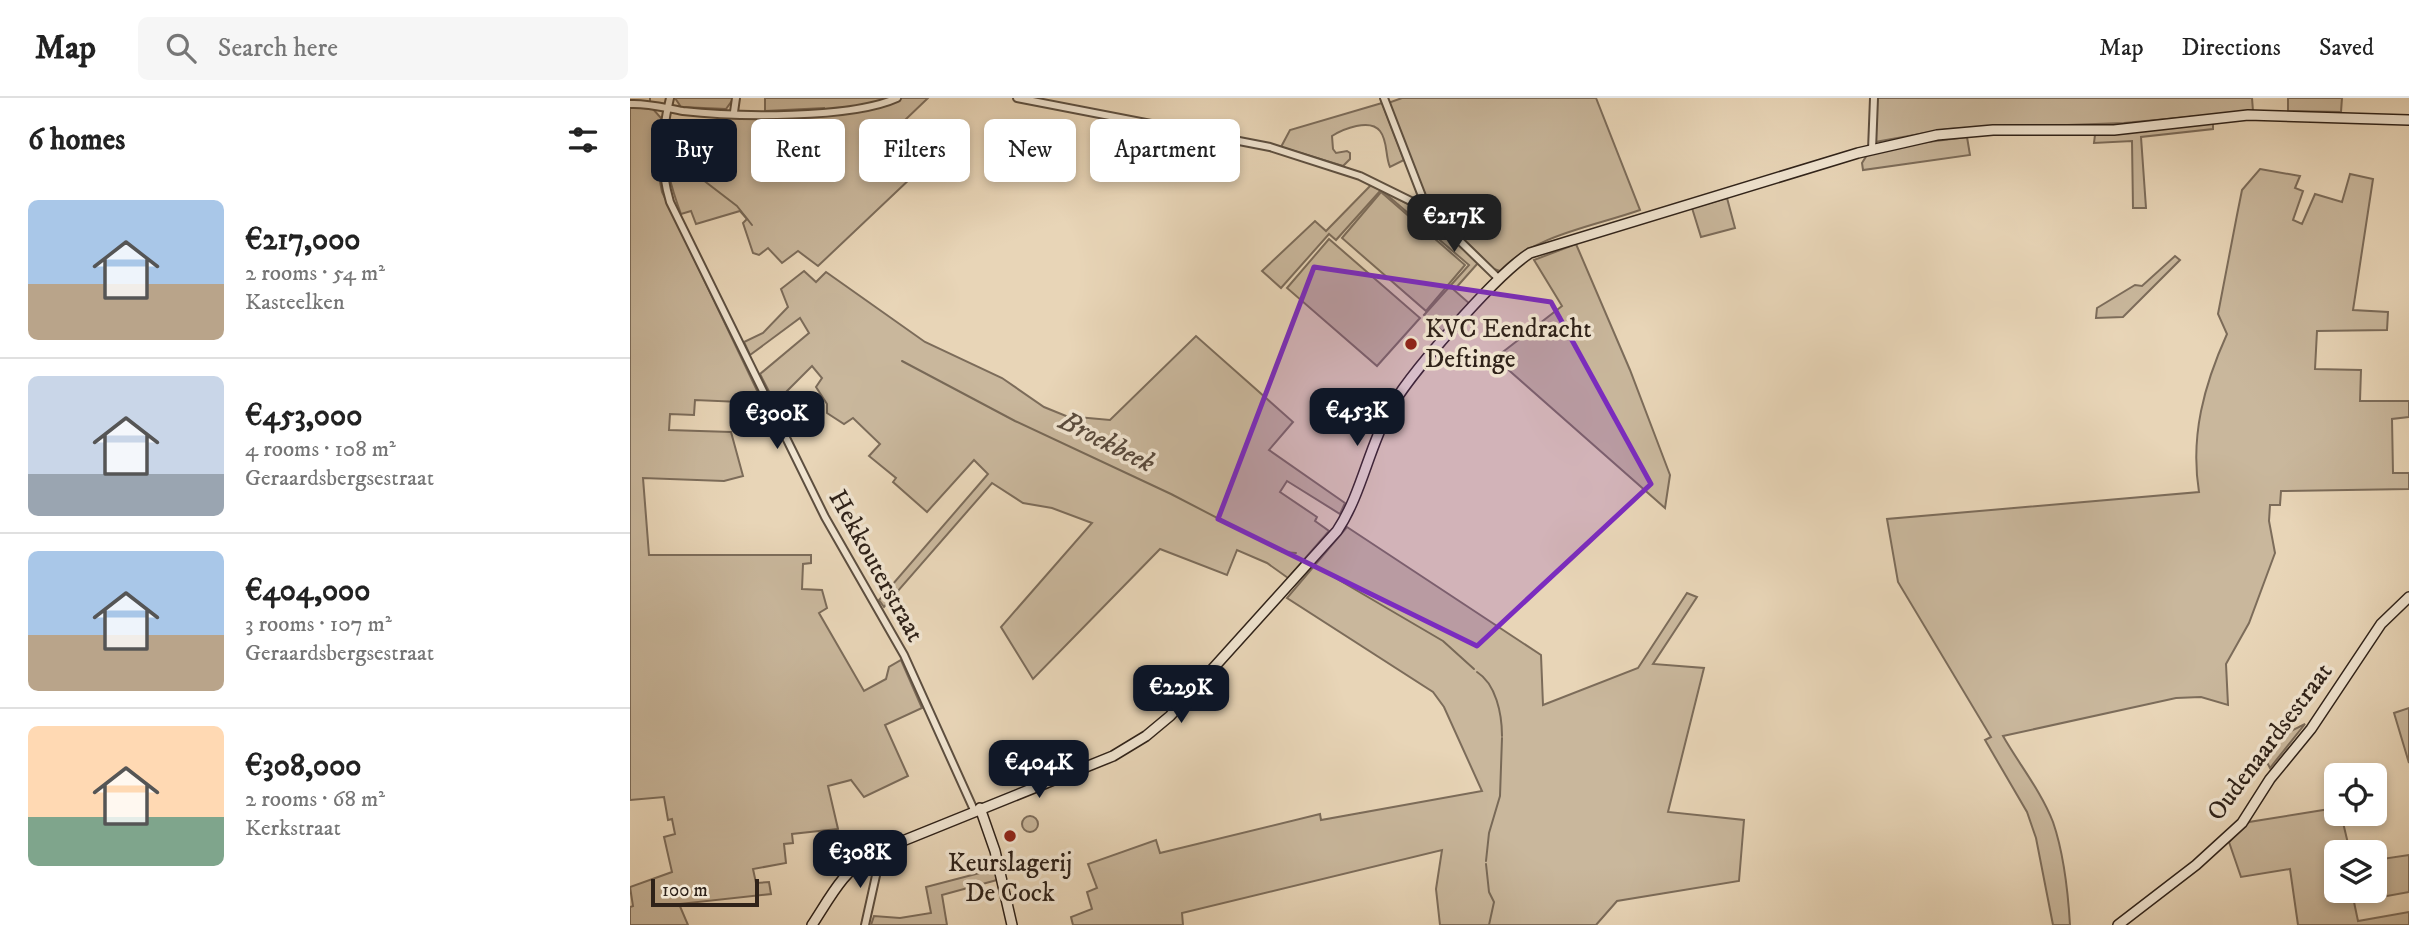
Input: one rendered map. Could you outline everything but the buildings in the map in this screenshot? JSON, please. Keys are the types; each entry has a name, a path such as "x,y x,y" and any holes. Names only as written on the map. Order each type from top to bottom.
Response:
{"street":[{"name":"Hekkouterstraat","path":"670,98 661,160 670,202 825,517 900,648 977,809"},
{"path":"734,112 736,98"},
{"path":"630,104 803,114 881,104 897,98"},
{"path":"1017,98 1270,147 1360,176 1427,209 1499,279"},
{"path":"1384,98 1427,209"},
{"path":"1871,150 1874,98"},
{"path":"814,924 839,881 855,864 873,853 1113,756 1146,736 1179,706 1337,531 1355,499 1394,400 1499,279 1520,259 1549,246 1871,150 1961,133 2114,130 2248,115 2409,120"},
{"name":"Oudenaardsestraat","path":"2118,925 2196,865 2242,823 2270,779 2311,729 2381,624 2409,597"},
{"path":"977,809 995,850 1012,925"},
{"path":"865,925 879,862 873,853"}],"highlighted area":[{"path":"1314,267 1551,302 1651,484 1477,646 1218,519"}],"shaded area":[{"path":"675,98 734,98 726,109 681,107"},
{"path":"765,98 928,98 906,119 859,119 859,182 907,182 818,266 798,251 782,263 768,248 759,255 753,253 743,223 747,219 740,211 696,224 691,211 681,214 674,195 671,182 737,182 737,119 719,119 717,115 765,118 825,116 824,108 765,111"},
{"path":"1402,98 1596,98 1640,210 1547,240 1514,259 1500,271 1494,269 1430,207 1388,103"},
{"path":"1877,98 2252,98 2253,111 2124,123 1948,129 1875,142"},
{"path":"2288,98 2342,98 2341,112 2288,111"},
{"path":"1382,103 1404,160 1390,167 1383,135 1370,125 1349,128 1332,136 1336,153 1350,153 1350,159 1343,166 1281,147 1290,130"},
{"path":"630,108 653,109 661,118 651,119 651,182 660,182 662,192 763,403 695,400 694,415 670,414 669,430 731,432 743,476 724,481 643,478 649,555 811,555 811,563 803,564 802,589 822,590 827,608 819,613 864,691 886,679 889,667 901,660 922,708 885,725 908,776 864,797 851,780 828,786 838,829 792,834 793,843 784,844 786,863 753,869 756,883 769,882 771,894 679,904 688,925 630,925 630,907 633,906 630,887 672,872 664,837 675,834 672,819 668,820 664,797 630,800"},
{"path":"2213,122 2213,129 2141,137 2146,208 2133,208 2132,141 2094,143 2095,135"},
{"path":"1967,137 1970,155 1863,170 1862,163 1867,155 1920,143"},
{"path":"2260,169 2300,176 2295,188 2303,191 2293,220 2302,224 2315,194 2342,202 2350,174 2373,179 2353,310 2388,312 2387,330 2317,331 2315,369 2361,370 2360,401 2409,401 2409,417 2392,419 2393,473 2409,473 2409,489 2281,491 2280,505 2270,505 2269,521 2275,553 2249,623 2226,664 2228,705 2201,697 2176,698 2003,736 2042,799 2057,834 2065,873 2070,925 2053,925 2036,838 2027,812 1985,740 1991,737 1898,582 1887,519 2199,492 2196,451 2201,411 2227,334 2218,314 2242,190"},
{"path":"1371,185 1381,190 1336,240 1329,234 1281,288 1262,271 1315,221 1326,231"},
{"path":"1381,190 1426,213 1478,263 1454,290 1470,304 1444,333 1424,315 1469,265"},
{"path":"1381,192 1465,265 1426,311 1342,238"},
{"path":"1727,198 1735,228 1701,237 1692,208"},
{"path":"1329,239 1420,318 1377,366 1287,288"},
{"path":"1576,244 1630,370 1670,475 1665,508 1495,358 1562,306 1534,260"},
{"path":"2175,256 2180,260 2123,317 2096,318 2097,308 2135,285 2142,286"},
{"path":"804,271 816,282 826,272 925,342 1002,378 1044,407 1066,416 1110,420 1196,336 1293,422 1269,450 1345,503 1340,514 1287,481 1280,492 1317,517 1315,521 1329,531 1288,578 1267,563 1237,550 1227,575 1160,549 1033,679 1001,627 1092,523 1052,508 1023,503 992,483 884,607 879,600 988,474 974,460 927,512 893,482 896,478 869,456 880,444 853,418 844,424 827,413 827,404 816,387 822,378 812,366 775,403 760,374 809,333 800,318 750,355 744,342 763,333 788,307 781,289"},
{"path":"1347,527 1541,655 1543,705 1638,668 1687,593 1697,597 1653,664 1704,668 1668,812 1744,820 1739,881 1617,901 1596,925 1440,925 1436,889 1442,850 1182,913 1183,925 1073,925 1071,917 1092,909 1087,892 1097,888 1088,864 1156,840 1160,853 1320,814 1321,820 1482,791 1444,707 1433,692 1287,598"},
{"path":"2409,708 2409,763 2394,713"},
{"path":"2305,724 2270,768 2259,747"},
{"path":"2324,810 2324,826 2344,826 2347,840 2324,840 2324,903 2354,903 2358,921 2409,912 2409,925 2298,925 2290,869 2241,877 2229,842 2249,822"},
{"path":"1027,816 1033,816 1038,824 1036,830 1027,832 1022,827 1022,821"},
{"path":"2409,855 2409,892 2387,896 2387,858"},
{"path":"995,869 997,880 942,895 947,925 871,925 874,916 900,918 931,913 926,887"}],"waterway":[{"name":"Broekbeek","path":"706,182 737,206 752,225"},
{"name":"Broekbeek","path":"902,361 1015,421 1171,494 1283,552 1296,553"},
{"name":"Broekbeek","path":"1315,566 1443,641 1474,669"},
{"name":"Broekbeek","path":"1477,672 1484,677 1497,700 1502,736"},
{"name":"Broekbeek","path":"1486,861 1489,833 1500,796 1502,738"},
{"name":"Broekbeek","path":"1486,864 1489,892 1494,902 1489,925"}],"place":[{"name":"KVC Eendracht Deftinge","path":"1411,344"},
{"name":"Keurslagerij De Cock","path":"1010,836"}]}
